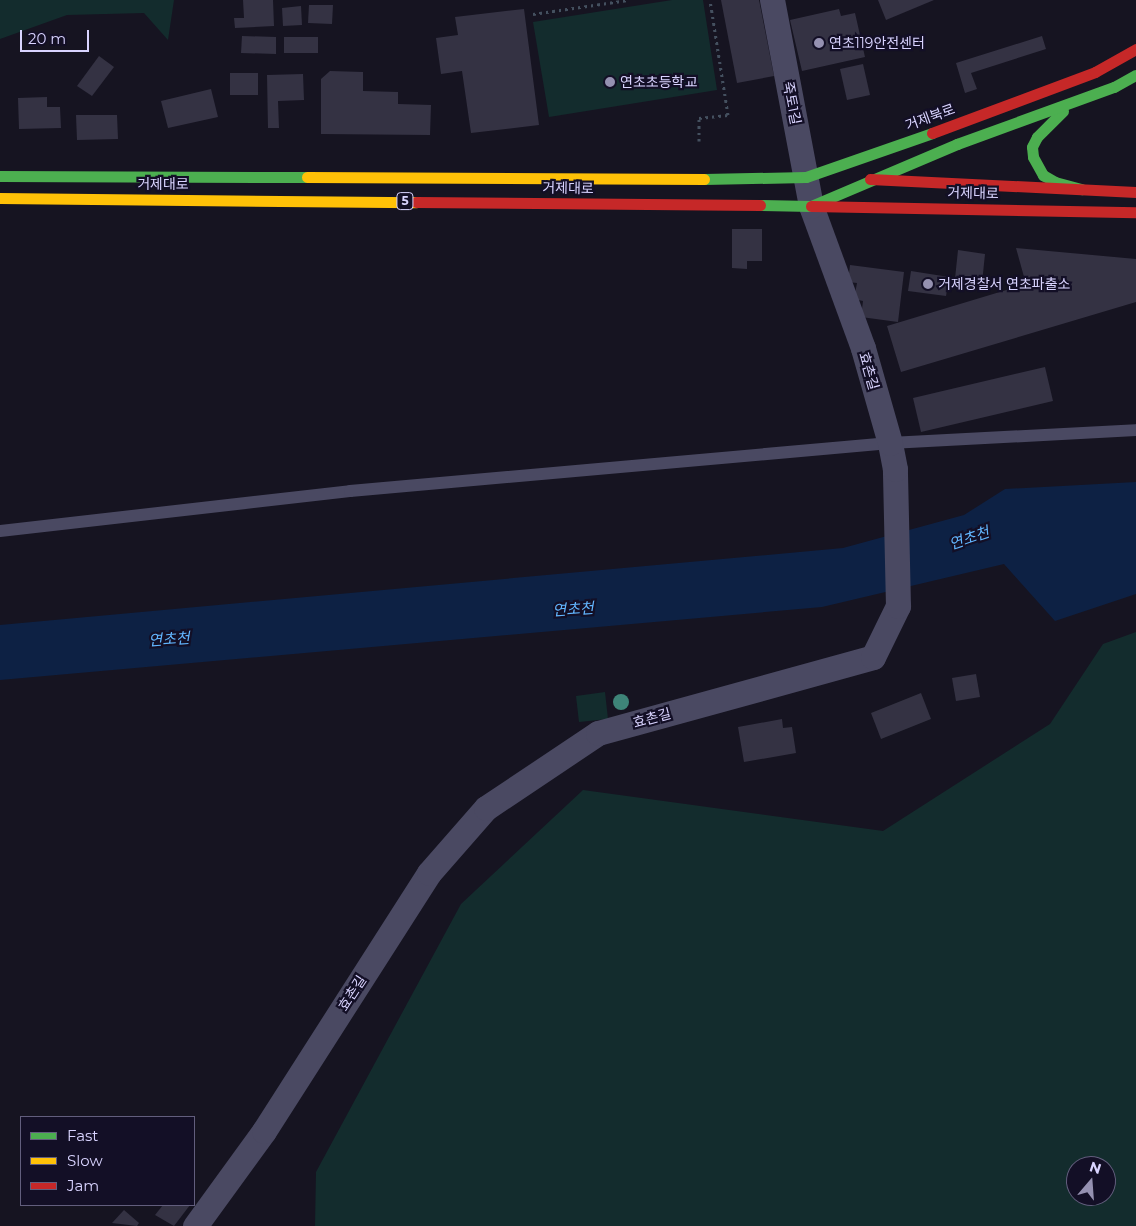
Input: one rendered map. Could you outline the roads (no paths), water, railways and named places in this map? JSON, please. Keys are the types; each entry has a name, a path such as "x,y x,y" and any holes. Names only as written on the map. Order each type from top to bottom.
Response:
{"main road":[{"name":"거제북로","path":"726,179 806,176 853,163 1095,72 1136,49"},
{"path":"811,206 869,178 1075,102 1136,75"},
{"path":"1075,102 1045,127 1032,149 1036,165 1043,175 1082,189"},
{"name":"거제대로","path":"0,176 726,179"},
{"name":"거제대로","path":"806,176 1136,192"},
{"name":"거제대로","path":"0,198 811,206 1136,212"}],"street":[{"name":"죽토1길","path":"772,0 811,206"},
{"name":"효촌길","path":"195,1226 264,1131 429,872 486,808 598,732 873,657 898,606 895,469 890,443 863,348 811,206"}],"lane":[{"path":"0,531 350,491 890,443 1136,430"}],"water":[{"name":"연초천","path":"1136,482 1136,594 1055,621 1004,564 822,607 0,680 0,625 843,548 964,515 1005,489"}],"place":[{"name":"연초119안전센터","path":"819,43"},
{"name":"연초초등학교","path":"610,82"},
{"name":"거제경찰서 연초파출소","path":"928,284"}]}
